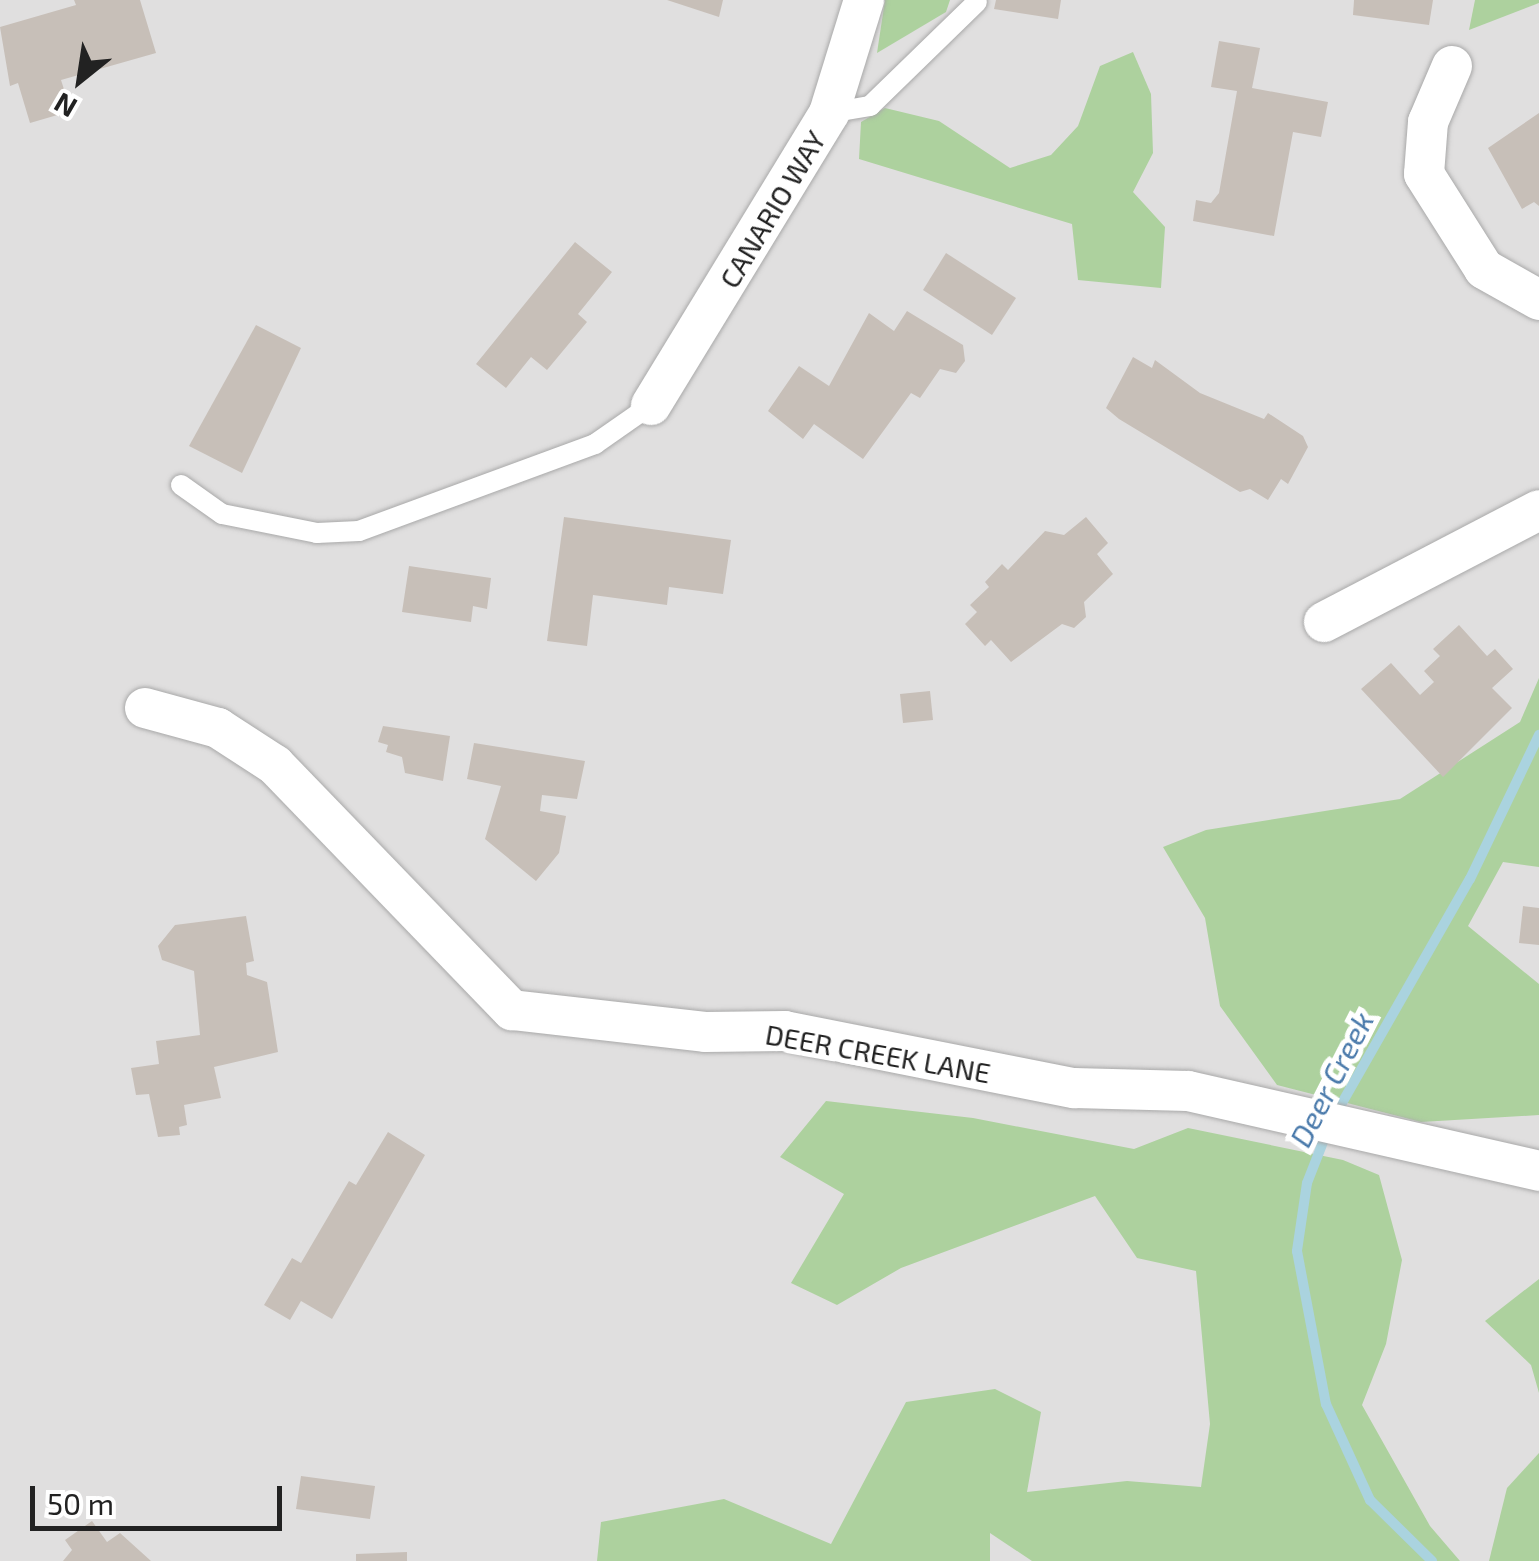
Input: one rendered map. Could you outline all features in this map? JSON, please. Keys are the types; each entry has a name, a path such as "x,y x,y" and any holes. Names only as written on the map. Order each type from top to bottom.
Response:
{"street":[{"name":"CANARIO WAY","path":"651,405 829,113 864,0"},
{"path":"1452,66 1428,122 1424,174 1484,269 1539,300"},
{"path":"1324,622 1539,510"},
{"name":"DEER CREEK LANE","path":"145,708 218,728 275,765 512,1010 706,1032 785,1031 1074,1088 1188,1091 1539,1171"}],"lane":[{"path":"829,113 870,106 978,2"},
{"path":"181,485 222,514 317,533 358,532 595,444 651,405"}],"shaded area":[{"path":"0,0 1539,0 1539,1561 0,1561"}],"green space":[{"path":"885,0 950,0 946,12 877,53"},
{"path":"1475,0 1539,0 1539,3 1469,30"},
{"path":"1133,52 1151,94 1153,153 1133,192 1165,227 1161,288 1078,280 1072,224 859,159 861,122 885,108 939,121 1010,168 1051,155 1078,126 1100,66"},
{"path":"1539,678 1539,867 1503,862 1468,926 1539,984 1539,1115 1421,1122 1277,1085 1220,1006 1205,918 1163,847 1206,830 1400,799 1520,722"},
{"path":"826,1101 973,1118 1134,1149 1188,1128 1343,1160 1379,1175 1402,1260 1386,1344 1362,1405 1430,1526 1460,1561 1032,1561 990,1533 990,1561 597,1561 601,1522 724,1499 831,1544 906,1402 995,1389 1041,1412 1027,1492 1127,1481 1201,1487 1210,1424 1196,1271 1137,1258 1095,1196 901,1268 837,1305 791,1283 844,1194 780,1157"},
{"path":"1539,1279 1539,1393 1531,1365 1485,1321"},
{"path":"1539,1453 1539,1561 1489,1561 1507,1488"}],"building":[{"path":"74,0 140,0 156,53 61,80 71,111 30,123 18,83 10,86 0,27 76,5"},
{"path":"667,0 723,0 719,17"},
{"path":"996,0 1061,0 1058,19 994,9"},
{"path":"1354,0 1433,0 1429,25 1353,15"},
{"path":"1219,41 1260,48 1252,88 1328,102 1321,137 1293,132 1274,236 1193,221 1196,200 1211,203 1219,193 1237,91 1211,87"},
{"path":"1539,113 1539,206 1534,202 1522,209 1488,148"},
{"path":"575,242 612,272 578,314 587,322 547,370 531,357 506,388 476,364"},
{"path":"946,253 1016,298 992,335 923,290"},
{"path":"907,311 963,345 965,361 956,373 940,369 920,398 911,393 863,459 814,424 803,439 768,411 799,366 829,386 869,313 894,331"},
{"path":"256,325 301,348 242,473 189,446"},
{"path":"1133,357 1152,368 1155,360 1200,393 1264,419 1268,413 1303,436 1308,447 1288,484 1281,479 1268,500 1250,489 1240,492 1119,419 1106,408"},
{"path":"564,517 731,540 723,594 669,587 667,605 593,595 587,646 547,641"},
{"path":"1086,517 1108,543 1097,554 1113,574 1084,602 1086,617 1074,628 1062,624 1011,662 991,640 985,646 965,624 977,612 970,605 989,587 985,582 1002,564 1008,570 1045,531 1064,535"},
{"path":"409,566 491,578 487,609 473,606 471,622 402,612"},
{"path":"1459,625 1487,656 1495,649 1513,669 1492,688 1512,708 1443,777 1361,689 1391,663 1420,695 1434,682 1424,671 1440,656 1433,649"},
{"path":"930,691 933,720 903,723 900,694"},
{"path":"383,726 450,736 443,781 405,773 402,757 386,752 388,745 378,742"},
{"path":"474,743 585,761 577,799 542,795 540,811 566,816 559,853 536,881 485,839 501,786 467,779"},
{"path":"1523,906 1539,908 1539,945 1519,943"},
{"path":"246,916 254,961 246,963 247,975 267,982 278,1052 214,1067 221,1098 184,1105 187,1125 179,1127 180,1135 158,1137 149,1094 136,1095 131,1068 159,1064 156,1041 200,1035 194,971 162,960 158,946 175,925"},
{"path":"388,1132 425,1155 332,1319 301,1301 290,1320 264,1305 292,1258 301,1263 349,1181 356,1185"},
{"path":"301,1476 375,1486 370,1519 296,1509"},
{"path":"92,1521 107,1542 120,1533 151,1561 63,1561 72,1550 65,1540"},
{"path":"407,1552 407,1561 356,1561 356,1554"}],"waterway":[{"name":"Deer Creek","path":"1334,1117 1470,879 1539,735"},
{"name":"Deer Creek","path":"1327,1132 1307,1183 1297,1251 1326,1404 1370,1500 1432,1561"}]}
